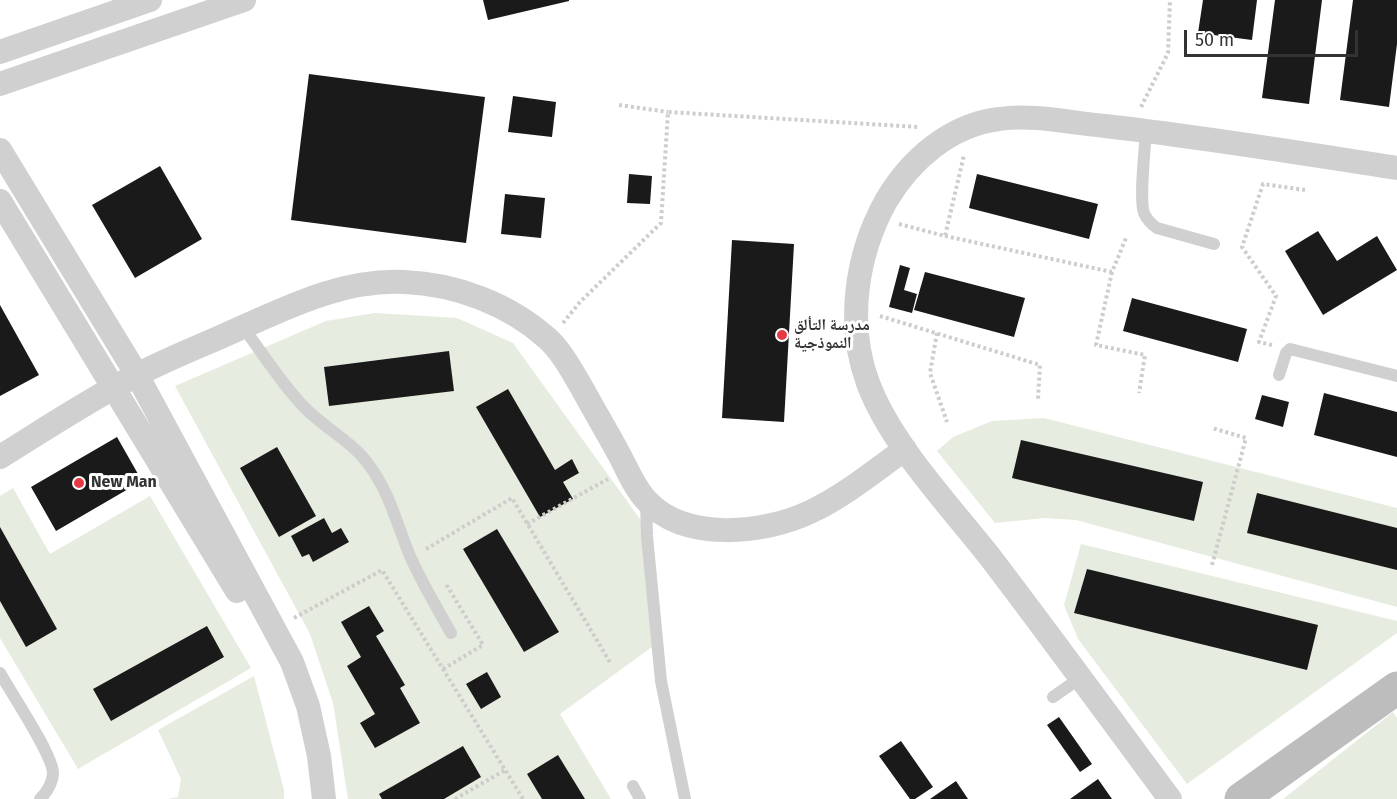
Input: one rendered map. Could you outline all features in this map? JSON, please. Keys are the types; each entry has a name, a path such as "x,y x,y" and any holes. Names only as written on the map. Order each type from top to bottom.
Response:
{"main road":[{"path":"1241,799 1397,688"}],"street":[{"path":"0,52 150,0"},
{"path":"0,84 244,0"},
{"path":"1170,799 905,449 885,418 868,383 858,346 856,308 861,262 876,218 894,187 918,160 961,130 999,119 1028,118 1146,131 1397,168"},
{"path":"0,150 137,375 269,632 295,709 307,758 312,799"},
{"path":"0,201 269,632 292,662 308,706 319,756 324,799"},
{"path":"0,457 114,387 243,327 324,293 363,284 403,282 443,286 482,298 518,316 550,340 569,366 646,501 673,521 705,529 739,530 774,524 808,513 837,498 905,449"}],"lane":[{"path":"1146,131 1143,204 1146,217 1156,228 1214,244"},
{"path":"243,327 291,393 318,420 349,444 368,463 383,486 418,574 451,633"},
{"path":"1279,375 1286,353 1290,349 1397,376"},
{"path":"646,501 647,536 661,681 685,799"},
{"path":"0,673 48,756 53,773 49,790 40,799"},
{"path":"1053,697 1080,678"},
{"path":"633,786 640,799"}],"path":[{"path":"1146,131 1140,108 1168,53 1170,0"},
{"path":"619,105 668,112 961,130 945,236"},
{"path":"550,340 580,302 661,223 668,112"},
{"path":"1290,349 1259,342 1276,296 1242,247 1263,184 1305,190"},
{"path":"876,218 945,236 1112,272"},
{"path":"1126,238 1112,272 1096,345 1145,355 1140,393"},
{"path":"856,308 1040,365 1038,399"},
{"path":"937,333 930,373 947,422"},
{"path":"1212,428 1246,438 1212,565"},
{"path":"527,524 627,469"},
{"path":"431,559 426,549 512,498 611,664"},
{"path":"269,632 382,570 523,799"},
{"path":"443,578 483,645 443,669"},
{"path":"455,799 505,770"}],"shaded area":[{"path":"375,313 457,318 513,343 645,526 656,644 560,714 611,799 348,799 333,703 310,634 175,386 326,321"},
{"path":"1044,418 1397,508 1397,607 1076,520 1045,518 995,523 937,451 953,437 992,421"},
{"path":"13,488 50,554 150,496 251,668 78,769 0,638 0,496"},
{"path":"1081,544 1397,621 1397,633 1187,784 1078,639 1064,605"},
{"path":"254,676 284,790 284,799 168,799 178,797 181,779 158,730"},
{"path":"1393,712 1397,718 1397,799 1283,799"}],"building":[{"path":"483,0 569,0 569,1 488,20"},
{"path":"1203,0 1257,0 1252,40 1198,33"},
{"path":"1275,0 1322,0 1309,104 1262,98"},
{"path":"1353,0 1397,0 1397,44 1389,107 1340,100"},
{"path":"309,74 485,97 466,243 291,220"},
{"path":"513,96 556,102 552,137 508,132"},
{"path":"160,166 202,239 135,278 92,205"},
{"path":"629,174 652,176 650,204 627,203"},
{"path":"977,174 1098,204 1089,239 969,208"},
{"path":"505,194 545,198 541,238 501,234"},
{"path":"1318,231 1337,261 1377,236 1397,270 1323,315 1285,251"},
{"path":"732,240 794,244 784,422 722,418"},
{"path":"900,265 910,268 904,290 917,294 912,313 889,307"},
{"path":"925,272 1025,298 1014,337 914,310"},
{"path":"1132,298 1247,329 1238,362 1123,331"},
{"path":"0,305 39,375 0,396"},
{"path":"449,351 454,391 329,406 324,367"},
{"path":"508,389 555,470 572,459 579,473 563,482 573,499 540,517 476,407"},
{"path":"1324,393 1397,412 1397,457 1314,435"},
{"path":"1262,395 1289,402 1283,427 1255,419"},
{"path":"117,437 142,481 56,531 31,487"},
{"path":"1021,440 1203,482 1194,521 1012,478"},
{"path":"277,447 316,516 279,537 240,468"},
{"path":"1257,493 1397,528 1397,570 1247,533"},
{"path":"324,518 332,533 341,528 349,542 313,562 309,554 302,557 291,536"},
{"path":"0,527 57,629 26,647 0,601"},
{"path":"497,529 559,632 524,652 463,549"},
{"path":"1087,569 1318,625 1307,670 1074,613"},
{"path":"369,606 384,631 376,636 405,685 400,688 420,723 375,748 360,723 375,714 347,666 361,657 341,622"},
{"path":"207,626 224,657 111,721 93,689"},
{"path":"487,672 501,697 481,709 466,684"},
{"path":"1059,717 1092,764 1080,772 1047,725"},
{"path":"901,741 933,787 915,799 910,799 879,756"},
{"path":"463,746 481,777 444,799 382,799 379,794"},
{"path":"558,755 585,799 542,799 527,774"},
{"path":"1098,779 1112,799 1070,799"},
{"path":"956,781 968,799 930,799"}],"place":[{"name":"مدرسة التألق النموذجية","path":"782,335"},
{"name":"New Man","path":"79,483"}]}
